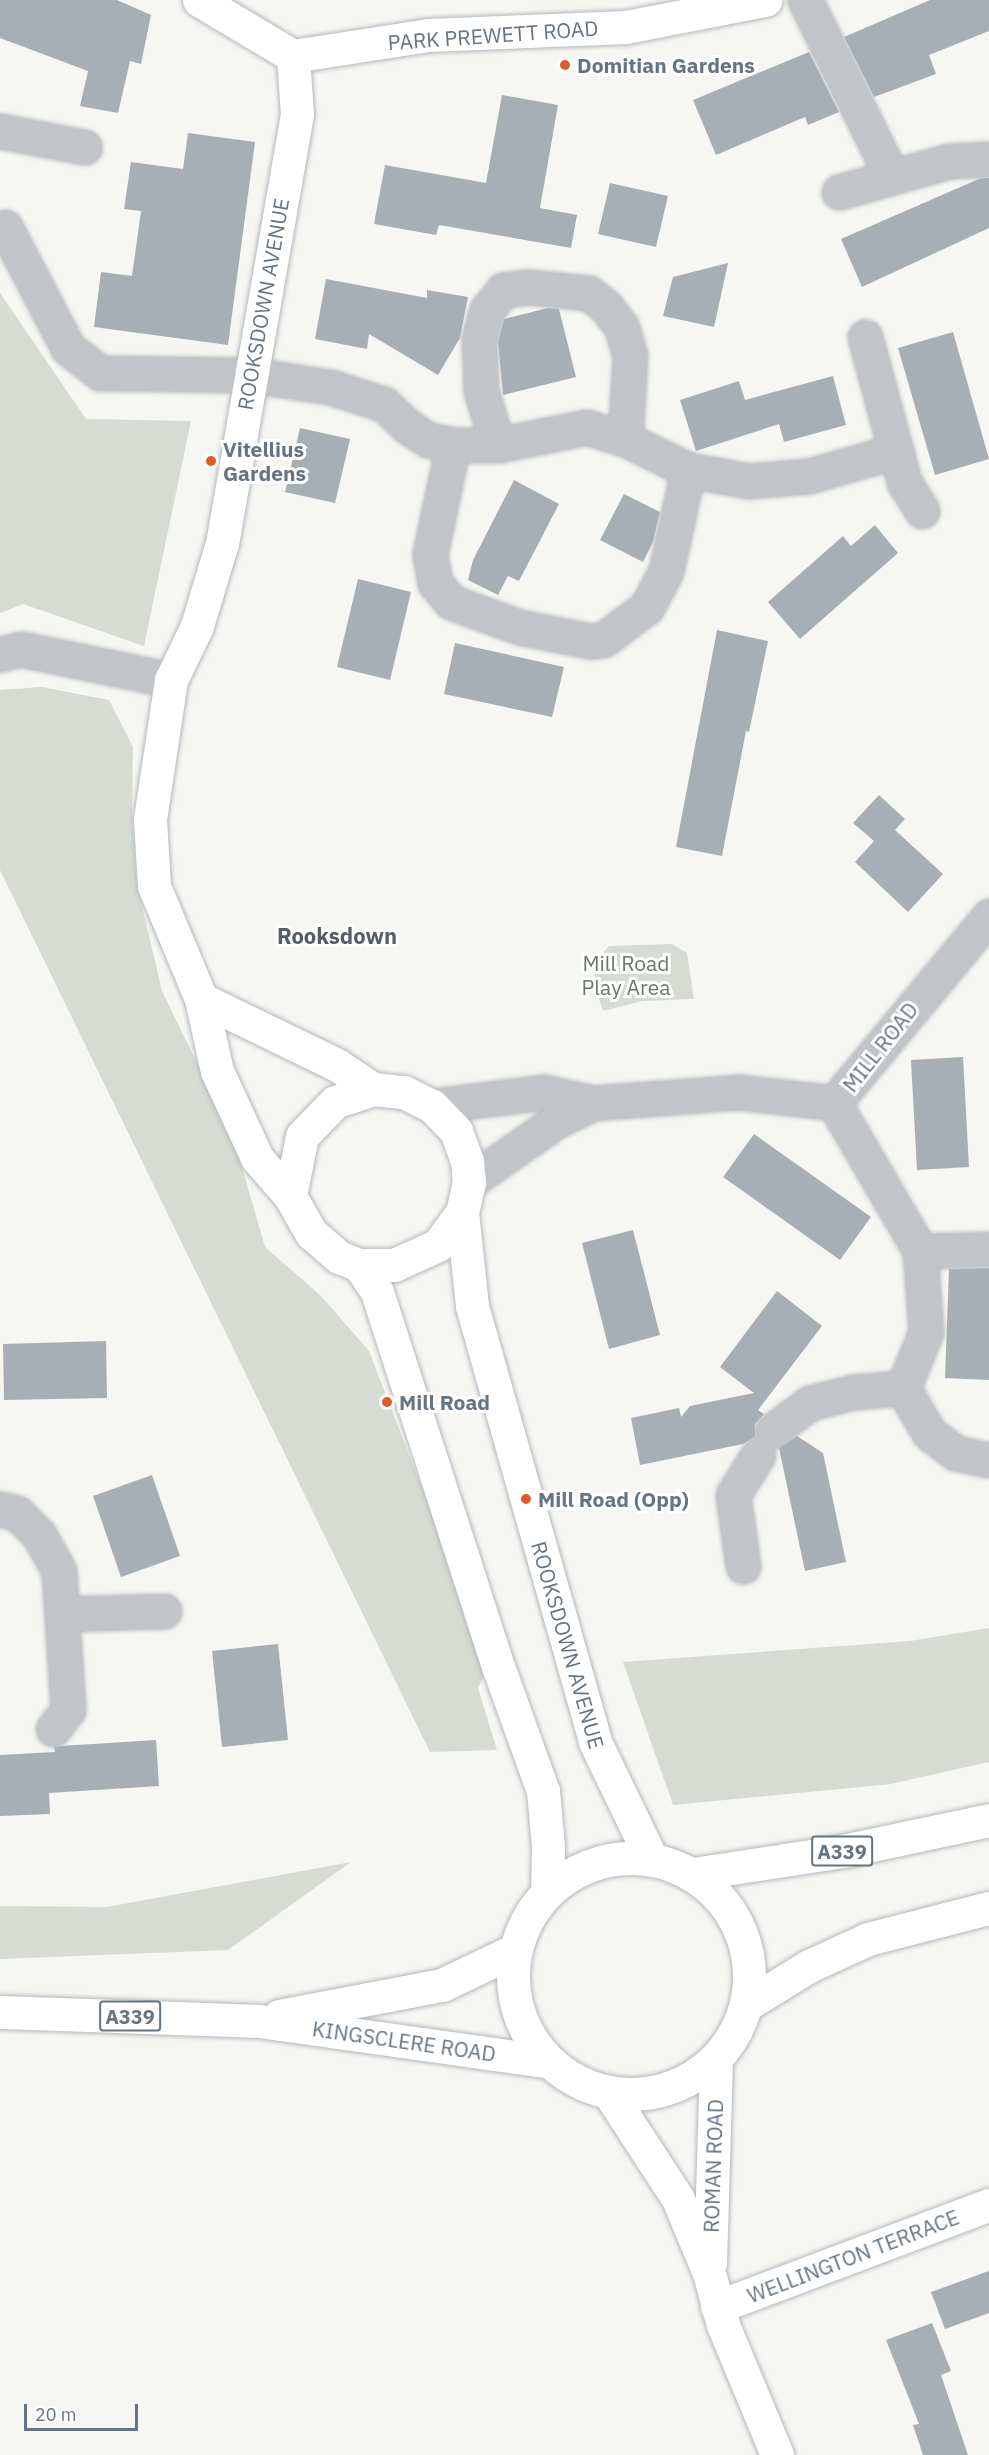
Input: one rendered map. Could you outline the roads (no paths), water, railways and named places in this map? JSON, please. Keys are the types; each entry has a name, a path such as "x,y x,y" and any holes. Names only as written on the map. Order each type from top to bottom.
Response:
{"main road":[{"path":"199,0 293,56"},
{"name":"PARK PREWETT ROAD","path":"293,56 428,35 626,27 765,0"},
{"name":"ROOKSDOWN AVENUE","path":"293,56 297,114 222,543 197,626 171,680 150,819 154,886 201,999 217,1071 257,1158 290,1197 311,1233 339,1257 359,1265 394,1265 423,1255 438,1245 465,1197"},
{"name":"ROOKSDOWN AVENUE","path":"201,999 337,1065 373,1089"},
{"name":"ROOKSDOWN AVENUE","path":"290,1197 302,1136 334,1102 373,1089 404,1092 432,1106 456,1131 467,1161 465,1197 472,1306 595,1742 651,1858"},
{"name":"ROOKSDOWN AVENUE","path":"359,1265 377,1292 499,1669 543,1791 548,1846 547,1892"},
{"name":"A339","path":"693,1874 843,1851 989,1820"},
{"path":"613,1858 651,1858 693,1874 722,1898 741,1930 750,1967 746,2005 729,2042 716,2058 694,2077 667,2089 638,2094 609,2093 587,2086 549,2062 530,2038 517,2011 512,1981 515,1950 527,1919 547,1892 577,1870 613,1858"},
{"path":"746,2005 809,1966 868,1939 989,1908"},
{"name":"KINGSCLERE ROAD","path":"259,2021 442,1985 515,1950"},
{"name":"KINGSCLERE ROAD","path":"0,2012 259,2021 549,2062"},
{"name":"ROMAN ROAD","path":"709,2273 716,2058"},
{"name":"ROMAN ROAD","path":"609,2093 678,2199 709,2273 717,2307 777,2455"},
{"name":"WELLINGTON TERRACE","path":"717,2307 989,2205"}],"street":[{"path":"805,0 891,175"},
{"path":"0,132 84,147"},
{"path":"839,192 891,175 949,161 989,159"},
{"path":"5,227 68,348 100,373 250,375 330,387 384,404 407,426 428,440 453,445 498,445 587,427 625,439 688,470 749,481 809,476 896,451"},
{"path":"498,445 481,391 479,339 487,310 503,290 528,287 589,293 606,307 621,326 630,356 625,439"},
{"path":"865,337 904,482 922,511"},
{"path":"453,445 430,554 435,583 450,602 519,627 590,641 603,640 647,607 666,570 688,470"},
{"path":"0,654 21,650 171,680"},
{"name":"MILL ROAD","path":"432,1106 544,1092 593,1103 738,1092 834,1103 989,916"},
{"name":"MILL ROAD","path":"465,1197 556,1121 593,1103"},
{"path":"834,1103 920,1251 926,1332 903,1388"},
{"path":"920,1251 989,1249"},
{"path":"743,1566 733,1495 765,1443 810,1403 853,1392 903,1388"},
{"path":"903,1388 929,1432 956,1453 989,1460"},
{"path":"0,1509 17,1513 39,1535 59,1571 68,1710 53,1729"},
{"path":"62,1614 164,1611"}],"place":[{"name":"Domitian Gardens","path":"565,65"},
{"name":"Vitellius Gardens","path":"211,461"},
{"name":"Mill Road","path":"387,1402"},
{"name":"Mill Road (Opp)","path":"526,1499"}],"district":[{"name":"Rooksdown","path":"337,936"}],"park label":[{"name":"Mill Road Play Area","path":"626,975"}]}
